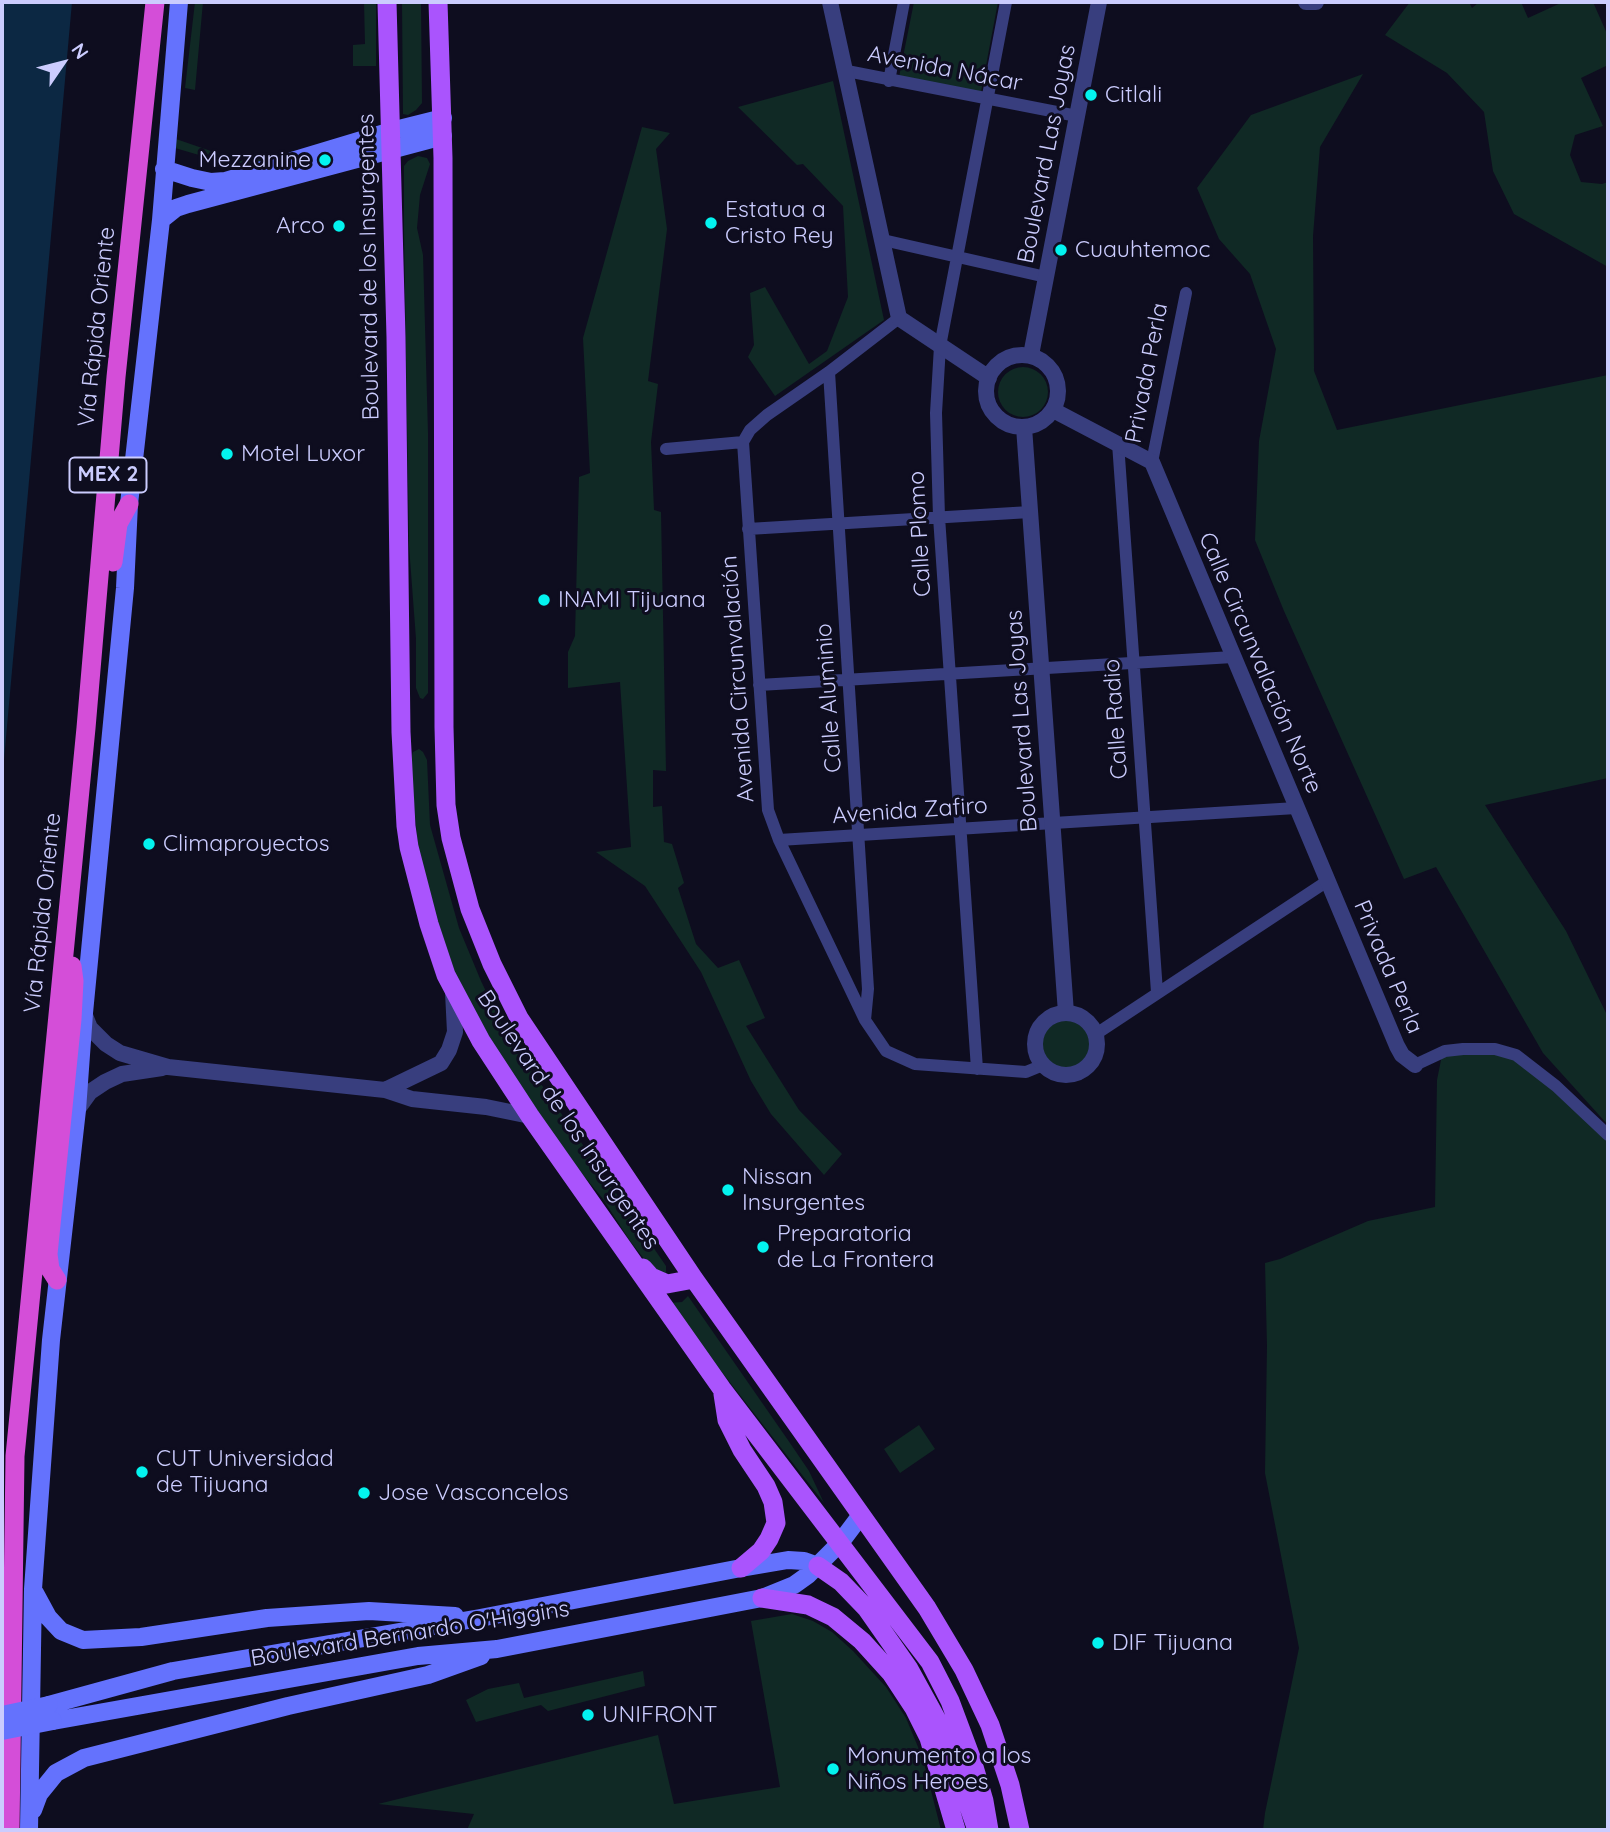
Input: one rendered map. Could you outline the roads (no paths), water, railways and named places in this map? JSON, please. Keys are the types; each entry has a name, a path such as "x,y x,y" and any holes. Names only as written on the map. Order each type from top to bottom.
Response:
{"highway":[{"name":"Vía Rápida Oriente","path":"23,1829 15,1456 86,728 116,377 155,2"},
{"path":"86,728 95,707 118,524 129,504"},
{"path":"57,1280 50,1269 48,1254 74,981 64,948"}],"main road":[{"path":"23,1829 33,1589 57,1280 77,1110 125,588 129,504 161,219 180,2"},
{"name":"Boulevard de los Insurgentes","path":"387,2 396,337 401,732 406,827 429,924 453,991 481,1041 530,1116 722,1389 923,1652 950,1700 972,1760 989,1830"},
{"name":"Boulevard de los Insurgentes","path":"438,2 443,127 446,805 451,838 470,909 492,964 519,1018 694,1279 927,1608 964,1670 990,1725 1020,1830"},
{"path":"164,169 192,178 225,181 391,131 443,127"},
{"path":"161,219 176,208 188,204 391,151 443,127"},
{"path":"610,1230 651,1277 667,1284 694,1279"},
{"path":"722,1389 727,1420 742,1450 766,1486 773,1502 776,1523 761,1551 741,1568"},
{"name":"Boulevard Bernardo O'Higgins","path":"2,1715 51,1713 418,1656 497,1649 762,1598 794,1585 818,1566 861,1515"},
{"name":"Boulevard Bernardo O'Higgins","path":"2,1731 173,1671 480,1618 788,1560 804,1561 818,1566"},
{"path":"818,1566 841,1582 867,1609 909,1669 942,1729 977,1830"},
{"path":"33,1589 48,1617 61,1631 83,1640 141,1637 267,1618 369,1611 480,1618"},
{"path":"762,1598 808,1605 833,1617 862,1641 891,1673 914,1708 929,1738 956,1830"},
{"path":"23,1829 39,1794 56,1773 84,1758 288,1706 428,1675 497,1649"}],"street":[{"path":"830,2 899,318 989,378"},
{"path":"889,81 904,2"},
{"name":"Calle Plomo","path":"977,1069 939,517 936,413 940,346 1006,2"},
{"name":"Boulevard Las Joyas","path":"1031,355 1099,2"},
{"name":"Avenida Nácar","path":"847,71 1077,116"},
{"path":"883,240 1046,277"},
{"name":"Privada Perla","path":"1152,461 1186,293"},
{"path":"666,449 743,442 750,430 767,415 899,318"},
{"path":"1031,355 1046,363 1055,376 1059,392 1053,410 1042,421 1024,427 1012,425 993,412 986,390 989,378 995,367 1005,358 1031,355"},
{"name":"Calle Aluminio","path":"829,372 868,989 865,1020"},
{"path":"1053,410 1152,461"},
{"name":"Boulevard Las Joyas","path":"1024,427 1066,1013"},
{"name":"Avenida Circunvalación","path":"743,442 768,810 779,840 865,1020 879,1043 895,1056 915,1064 1026,1072 1043,1065"},
{"name":"Calle Radio","path":"1118,443 1157,992"},
{"name":"Calle Circunvalación Norte","path":"1152,461 1326,882"},
{"path":"748,529 1030,512"},
{"path":"759,685 1233,657"},
{"name":"Avenida Zafiro","path":"779,840 1296,808"},
{"path":"1096,1034 1326,882"},
{"name":"Privada Perla","path":"1326,882 1396,1046 1402,1055 1415,1065"},
{"path":"384,1090 441,1063 455,1032 453,991"},
{"path":"84,1013 90,1028 106,1044 120,1053 168,1068 384,1090 412,1099 486,1107 530,1116"},
{"path":"1066,1013 1084,1019 1096,1034 1098,1043 1092,1062 1078,1073 1059,1075 1043,1065 1034,1046 1040,1027 1056,1014 1066,1013"},
{"path":"1415,1065 1445,1051 1463,1049 1495,1049 1516,1055 1556,1086 1608,1135"},
{"path":"77,1110 90,1092 122,1074 168,1068"}],"water":[{"path":"2,2 72,2 2,782"}],"place":[{"name":"Citlali","path":"1091,95"},
{"name":"Mezzanine","path":"325,160"},
{"name":"Estatua a Cristo Rey","path":"711,223"},
{"name":"Arco","path":"339,226"},
{"name":"Cuauhtemoc","path":"1061,250"},
{"name":"Motel Luxor","path":"227,454"},
{"name":"INAMI Tijuana","path":"544,600"},
{"name":"Climaproyectos","path":"149,844"},
{"name":"Nissan Insurgentes","path":"728,1190"},
{"name":"Preparatoria de La Frontera","path":"763,1247"},
{"name":"CUT Universidad de Tijuana","path":"142,1472"},
{"name":"Jose Vasconcelos","path":"364,1493"},
{"name":"DIF Tijuana","path":"1098,1643"},
{"name":"UNIFRONT","path":"588,1715"},
{"name":"Monumento a los Niños Heroes","path":"833,1769"}]}
